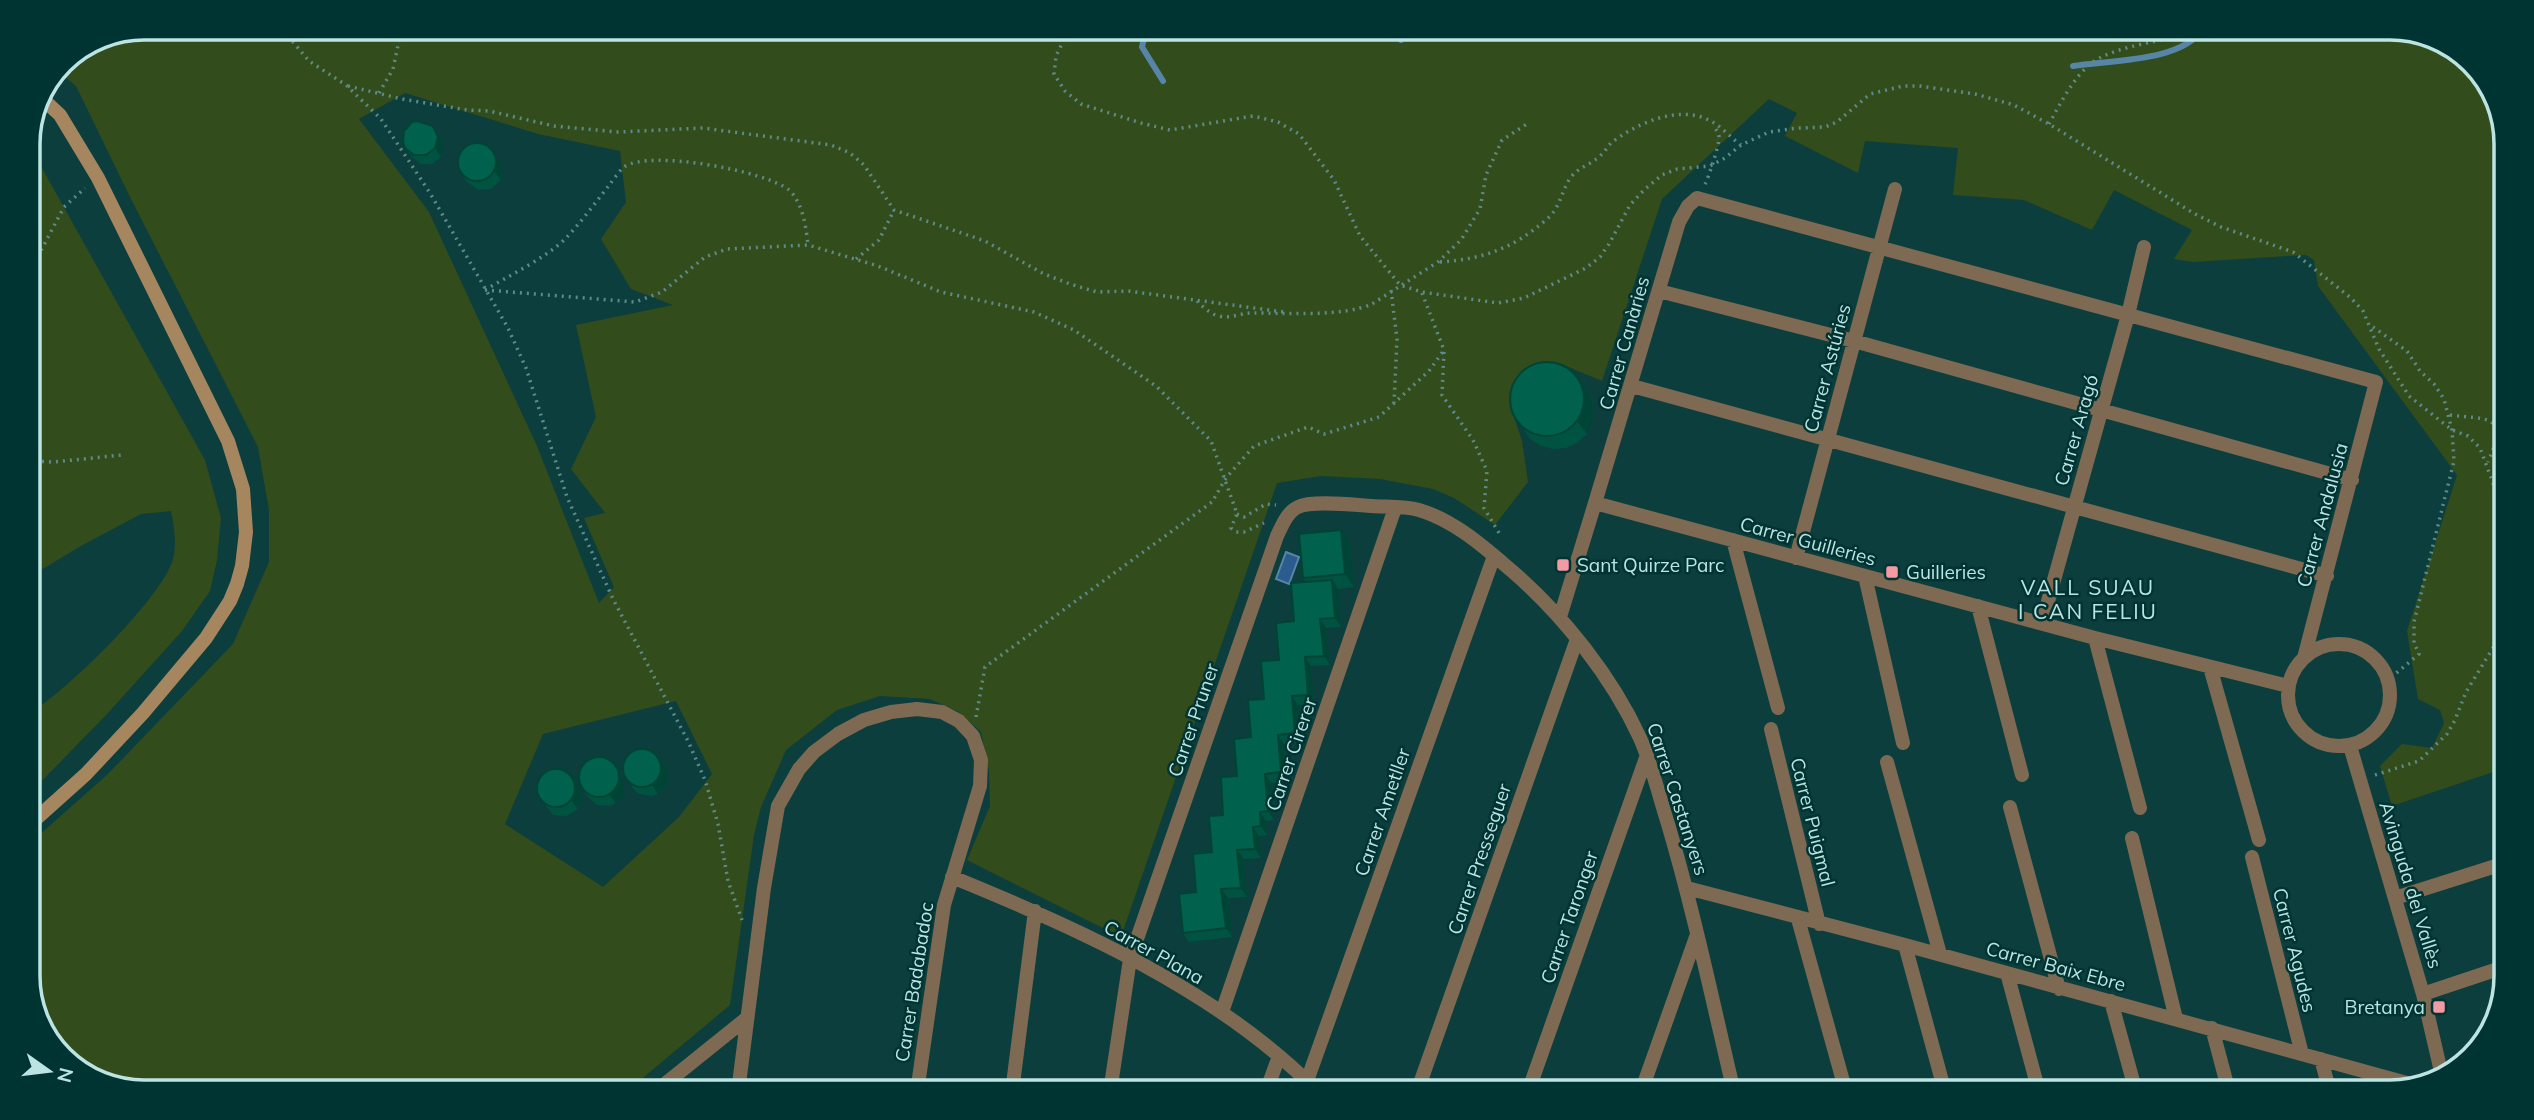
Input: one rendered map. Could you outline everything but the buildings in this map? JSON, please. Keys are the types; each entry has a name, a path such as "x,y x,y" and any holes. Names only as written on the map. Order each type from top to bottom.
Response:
{"main road":[{"path":"40,815 86,774 194,655 230,601 245,550 246,511 243,489 228,441 98,178 66,123 49,105"}],"street":[{"name":"Carrer Astúries","path":"1796,558 1895,189"},
{"name":"Carrer Canàries","path":"1595,503 1679,222 1688,206 1697,198 1880,247"},
{"path":"1880,247 2128,315"},
{"name":"Carrer Aragó","path":"2042,623 2128,315 2144,247"},
{"path":"1659,290 1854,341 2352,480"},
{"name":"Carrer Andalusia","path":"2128,315 2376,382 2304,658"},
{"path":"1632,386 2327,576"},
{"path":"1559,617 1595,503"},
{"name":"Carrer Guilleries","path":"1595,503 2095,638 2288,686"},
{"name":"Carrer Castanyers","path":"1301,506 1341,504 1416,509 1435,516 1489,552 1528,585 1577,639 1626,710 1647,755 1687,888 1731,1080"},
{"name":"Carrer Pruner","path":"1112,1080 1130,959 1277,536 1286,518 1301,506"},
{"name":"Carrer Cirerer","path":"1222,1012 1395,508"},
{"path":"1733,540 1778,708"},
{"name":"Carrer Ametller","path":"1315,1080 1489,552"},
{"path":"1865,576 1903,743"},
{"path":"1978,606 2022,775"},
{"path":"2095,638 2140,808"},
{"name":"Carrer Presseguer","path":"1421,1080 1577,639"},
{"path":"2338,643 2365,650 2385,671 2388,680 2391,689 2388,711 2373,734 2350,746 2325,745 2312,739 2297,724 2288,702 2288,686 2297,665 2314,650 2338,643"},
{"path":"2210,667 2259,840"},
{"path":"739,1080 773,827 778,806 799,769 814,752 838,734 864,720 891,712 917,709 942,712 959,722 973,736"},
{"name":"Carrer Puigmal","path":"1771,729 1819,924"},
{"name":"Carrer Badabadoc","path":"919,1080 944,905 980,786 981,760 973,736"},
{"name":"Avinguda del Vallès","path":"2350,746 2423,993 2440,1067"},
{"name":"Carrer Taronger","path":"1532,1080 1647,755"},
{"path":"1887,762 1940,954"},
{"path":"2010,807 2059,989"},
{"path":"2132,838 2176,1018"},
{"name":"Carrer Agudes","path":"2252,857 2302,1054"},
{"path":"2395,898 2494,866"},
{"name":"Carrer Plana","path":"952,877 1035,911 1130,959 1222,1012 1305,1080"},
{"name":"Carrer Baix Ebre","path":"1687,888 1940,954 2395,1080"},
{"path":"1014,1080 1035,911"},
{"path":"1798,919 1843,1080"},
{"path":"1645,1080 1697,935"},
{"path":"1905,945 1942,1080"},
{"path":"2423,993 2494,971"},
{"path":"2007,973 2036,1080"},
{"path":"2111,1001 2133,1080"},
{"path":"670,1080 747,1018"},
{"path":"2212,1028 2226,1080"},
{"path":"1270,1080 1279,1056"},
{"path":"2321,1059 2327,1080"}],"path":[{"path":"291,40 309,61 346,85 381,119 430,193 508,328 526,368 567,497 613,599 688,741 705,780 718,824 728,881 747,932 757,945"},
{"path":"379,93 393,69 399,40"},
{"path":"1064,40 1056,56 1054,74 1065,91 1081,104 1170,130 1253,116 1278,122 1299,134 1334,180 1360,236 1400,285 1422,292 1498,303 1524,298 1586,268 1600,257 1630,205 1662,175 1677,169 1710,166 1741,145 1769,132 1825,127 1837,122 1870,94 1902,86 1919,86 1994,98 2014,105 2049,124 2195,214 2221,227 2293,252 2351,298 2363,311 2379,349 2409,396 2452,430 2468,436 2480,448 2487,463 2494,494"},
{"path":"2049,124 2062,101 2091,63 2110,54 2167,40"},
{"path":"346,85 428,104 489,111 554,126 618,132 703,128 831,145 850,153 864,165 894,210 985,241 1044,274 1084,289 1097,292 1128,291 1284,312"},
{"path":"1438,262 1480,258 1531,232 1555,212 1569,180 1577,170 1638,127 1661,118 1680,114 1711,121 1741,145"},
{"path":"1710,166 1719,135 1711,121"},
{"path":"1195,300 1206,310 1227,317 1360,309 1438,262 1461,240 1480,209 1486,175 1502,140 1527,124"},
{"path":"485,290 564,239 624,167 645,161 666,159 721,168 776,183 795,197 806,228 808,244"},
{"path":"40,252 64,207 98,178"},
{"path":"856,259 879,240 894,210"},
{"path":"485,290 635,302 662,292 705,257 727,249 808,244 878,265 941,292 1034,312 1074,330 1156,386 1211,441 1237,514 1231,528 1236,532 1244,532 1301,506"},
{"path":"1391,290 1397,339 1394,403"},
{"path":"1422,292 1444,350 1442,395 1473,440 1487,471 1484,508 1499,533 1489,552"},
{"path":"2371,326 2407,351 2420,372 2434,384 2444,399 2450,415 2454,461 2414,622 2414,643 2418,654 2388,680"},
{"path":"973,736 985,667 1212,502 1226,478 1254,446 1308,427 1324,434 1380,416 1429,371 1444,350"},
{"path":"2450,415 2481,416 2489,420 2494,428"},
{"path":"2487,463 2494,443"},
{"path":"40,461 65,462 122,455"},
{"path":"1237,514 1244,517 1266,505 1301,506"},
{"path":"2359,779 2419,761 2447,734 2466,692 2494,646"}],"green space":[{"path":"144,40 2410,42 2442,54 2468,76 2483,98 2494,137 2494,772 2392,806 2380,766 2402,744 2432,748 2444,723 2440,710 2418,699 2407,631 2457,475 2318,286 2314,260 2306,255 2193,262 2174,259 2192,230 2114,190 2092,230 2024,200 1953,195 1958,148 1865,141 1858,173 1785,136 1797,113 1769,99 1662,199 1602,381 1559,363 1529,378 1512,398 1528,482 1495,525 1454,498 1433,489 1380,479 1321,476 1277,483 1121,937 967,860 990,806 989,771 981,732 959,712 930,699 880,696 837,710 786,750 761,807 754,835 730,1005 640,1080 124,1078 104,1072 84,1060 84,1036 60,1036 46,1009 40,983 40,834 108,774 233,644 269,562 269,510 258,447 76,86 66,77 86,58 104,48","holes":["405,93 538,134 620,151 626,202 601,239 631,289 673,305 576,325 596,417 571,469 605,513 584,518 614,587 599,603 537,446 429,212 359,119","676,701 712,774 679,817 603,887 505,824 543,734"]},
{"path":"40,164 205,460 221,518 217,560 210,591 182,631 40,783 40,706 87,667 151,597 173,559 175,541 171,511 141,514 40,571"}],"water":[{"path":"1286,552 1299,557 1289,584 1276,579"}],"waterway":[{"path":"1144,40 1142,47 1163,81"},
{"path":"2073,66 2162,54 2192,40"}],"place":[{"name":"Sant Quirze Parc","path":"1563,565"},
{"name":"Guilleries","path":"1892,572"},
{"name":"Bretanya","path":"2439,1007"}],"district":[{"name":"VALL SUAU I CAN FELIU","path":"2088,599"}]}
